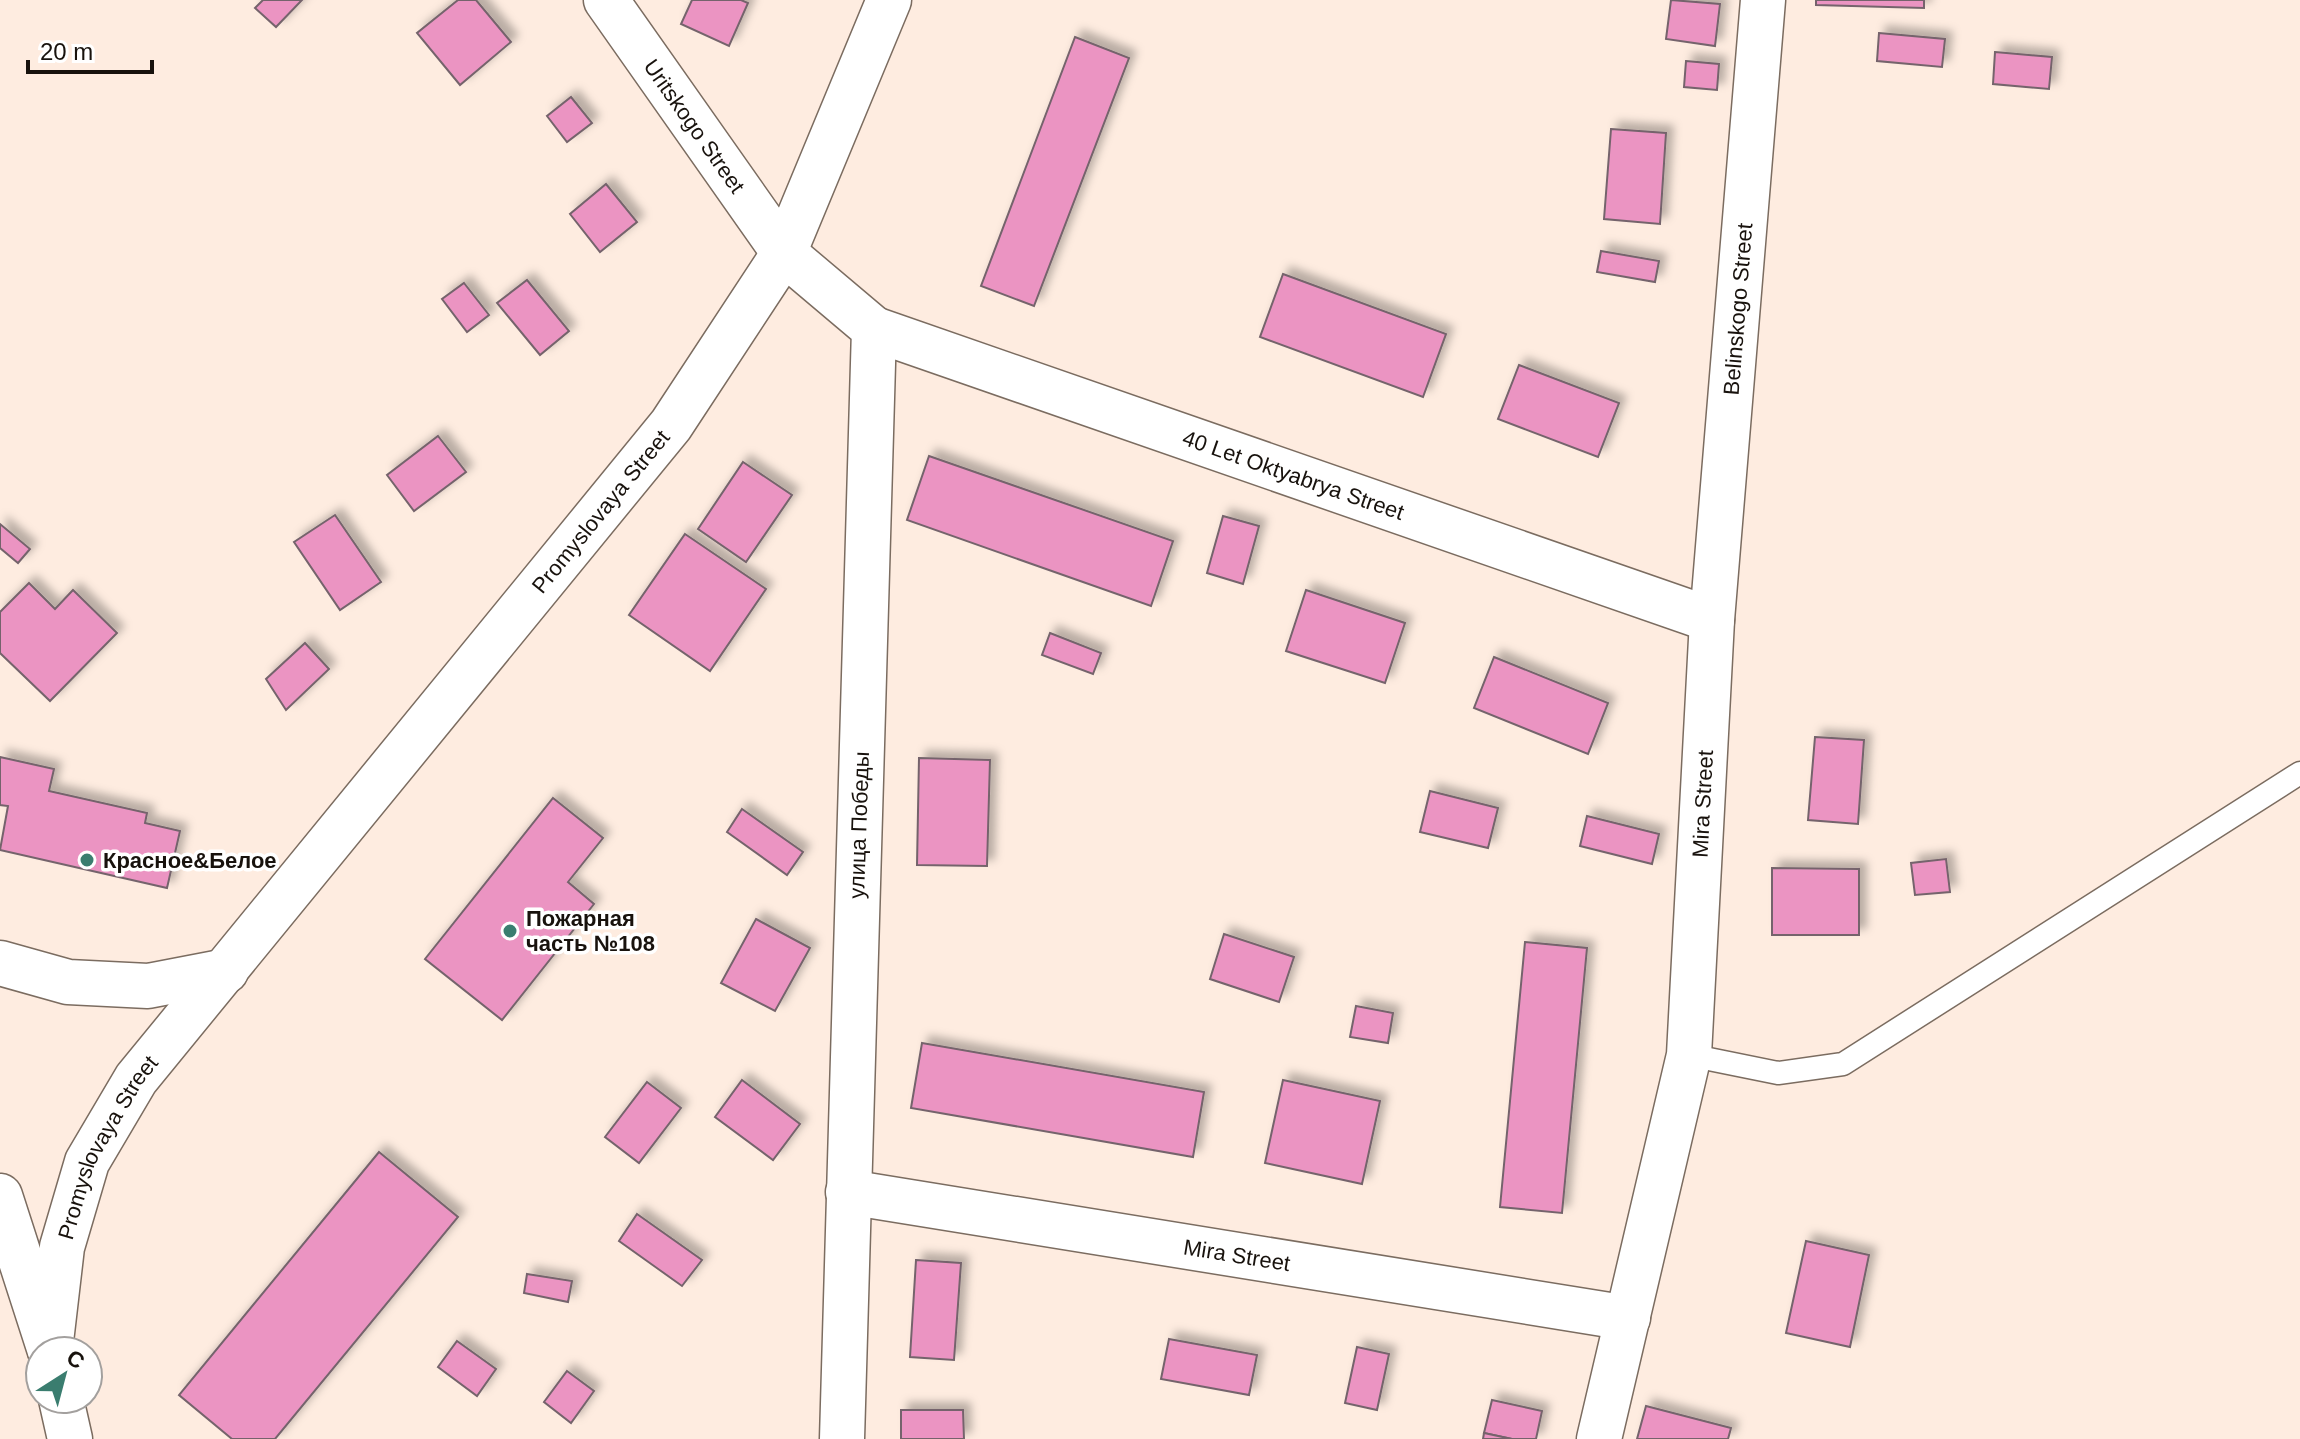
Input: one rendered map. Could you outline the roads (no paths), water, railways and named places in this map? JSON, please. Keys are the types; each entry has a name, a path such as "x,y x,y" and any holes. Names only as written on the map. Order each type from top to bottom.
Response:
{"street":[{"name":"Uritskogo Street","path":"606,0 784,253"},
{"name":"Promyslovaya Street","path":"52,1335 62,1247 87,1162 136,1079 671,425 784,253 889,0"},
{"name":"Belinskogo Street","path":"1712,620 1763,0"},
{"path":"784,253 874,329"},
{"name":"40 Let Oktyabrya Street","path":"874,329 1712,620"},
{"name":"улица Победы","path":"842,1439 874,329"},
{"name":"Mira Street","path":"1599,1439 1689,1055 1712,620"},
{"path":"0,963 68,982 148,986 226,971"},
{"name":"Mira Street","path":"848,1192 1628,1318"},
{"path":"0,1196 45,1335"},
{"path":"65,1415 70,1439"}],"lane":[{"path":"1689,1055 1778,1073 1843,1064 2300,773"}],"place":[{"name":"Красное&Белое","path":"87,860"},
{"name":"Пожарная часть №108","path":"510,931"}]}
